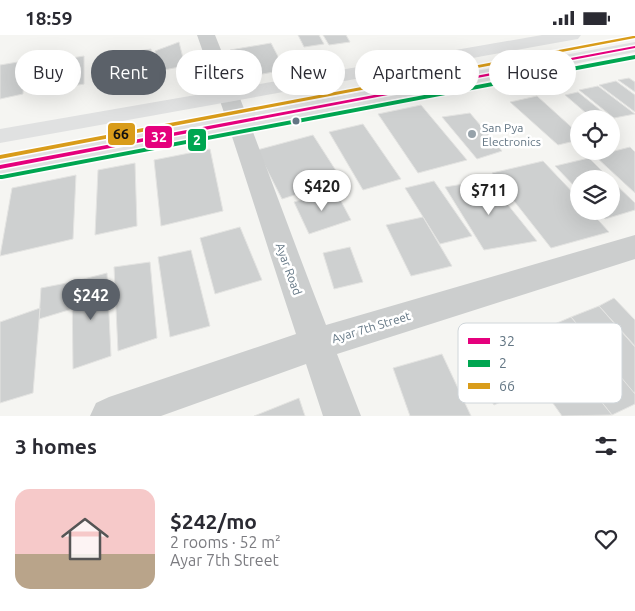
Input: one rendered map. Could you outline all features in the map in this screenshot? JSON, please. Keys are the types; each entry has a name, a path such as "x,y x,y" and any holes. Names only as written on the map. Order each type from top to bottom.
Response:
{"main road":[{"path":"0,167 234,108 572,35"},
{"path":"0,136 234,108 635,47"}],"street":[{"name":"Ayar Road","path":"206,35 234,108 272,222 342,416"},
{"name":"Ayar 7th Street","path":"109,416 316,344 635,247"}],"building":[{"path":"298,35 319,35 324,44 304,47"},
{"path":"323,35 346,35 350,42 329,45"},
{"path":"179,42 181,50 176,50 176,68 166,70 166,50 158,50"},
{"path":"271,43 275,50 272,50 272,72 262,74 262,50 230,50"},
{"path":"81,56 84,56 84,84 81,85"},
{"path":"15,62 15,95 18,95 0,99 0,65"},
{"path":"629,78 635,82 635,92 618,80"},
{"path":"616,81 635,95 635,112 599,85"},
{"path":"598,86 635,114 620,117 620,110 604,110 579,90"},
{"path":"578,92 600,110 582,110 565,95 576,95"},
{"path":"537,96 570,126 570,142 558,145 510,102"},
{"path":"421,105 467,160 418,173 378,114"},
{"name":"San Pya Electronics","path":"470,113 502,151 477,159 442,117"},
{"path":"363,124 401,179 363,190 329,132"},
{"path":"313,135 342,180 282,199 257,150"},
{"path":"630,147 635,152 635,193 620,179 620,170 610,170 599,160 620,160 620,150"},
{"path":"210,149 223,211 161,226 154,160"},
{"path":"580,160 591,160 601,170 570,170 570,182 555,166"},
{"path":"543,161 570,190 570,220 598,220 609,232 551,248 492,173"},
{"path":"135,163 137,226 95,235 98,170"},
{"path":"76,175 73,239 0,256 12,188"},
{"path":"488,180 537,241 484,250 445,187"},
{"path":"434,181 472,236 440,244 405,188"},
{"path":"620,189 635,203 635,210 620,214"},
{"path":"335,190 351,220 309,234 294,202"},
{"path":"423,217 452,266 411,276 386,225"},
{"path":"240,227 262,280 215,294 200,238"},
{"path":"350,247 363,282 334,289 323,253"},
{"path":"191,250 210,326 170,337 158,257"},
{"path":"150,262 157,338 118,351 114,267"},
{"path":"107,273 111,356 73,369 72,282"},
{"path":"72,282 72,309 39,319 41,288"},
{"path":"614,298 635,320 635,346 622,332 622,323 614,323 599,306"},
{"path":"599,306 614,323 576,323 571,317"},
{"path":"40,308 33,393 0,403 0,322"},
{"path":"571,317 576,323 557,323"},
{"path":"622,332 635,347 635,392 633,393 622,380"},
{"path":"442,354 458,388 458,403 465,403 471,416 410,416 393,368"},
{"path":"622,378 635,394 635,404 612,415 602,403 622,403"},
{"path":"299,398 305,416 254,416"},
{"path":"553,403 602,403 612,415 562,416"}],"transit line":[{"name":"66","path":"0,157 633,37"},
{"name":"32","path":"0,167 635,47"},
{"name":"2","path":"2,177 635,57"}],"place":[{"name":"San Pya Electronics","path":"472,134"}]}
